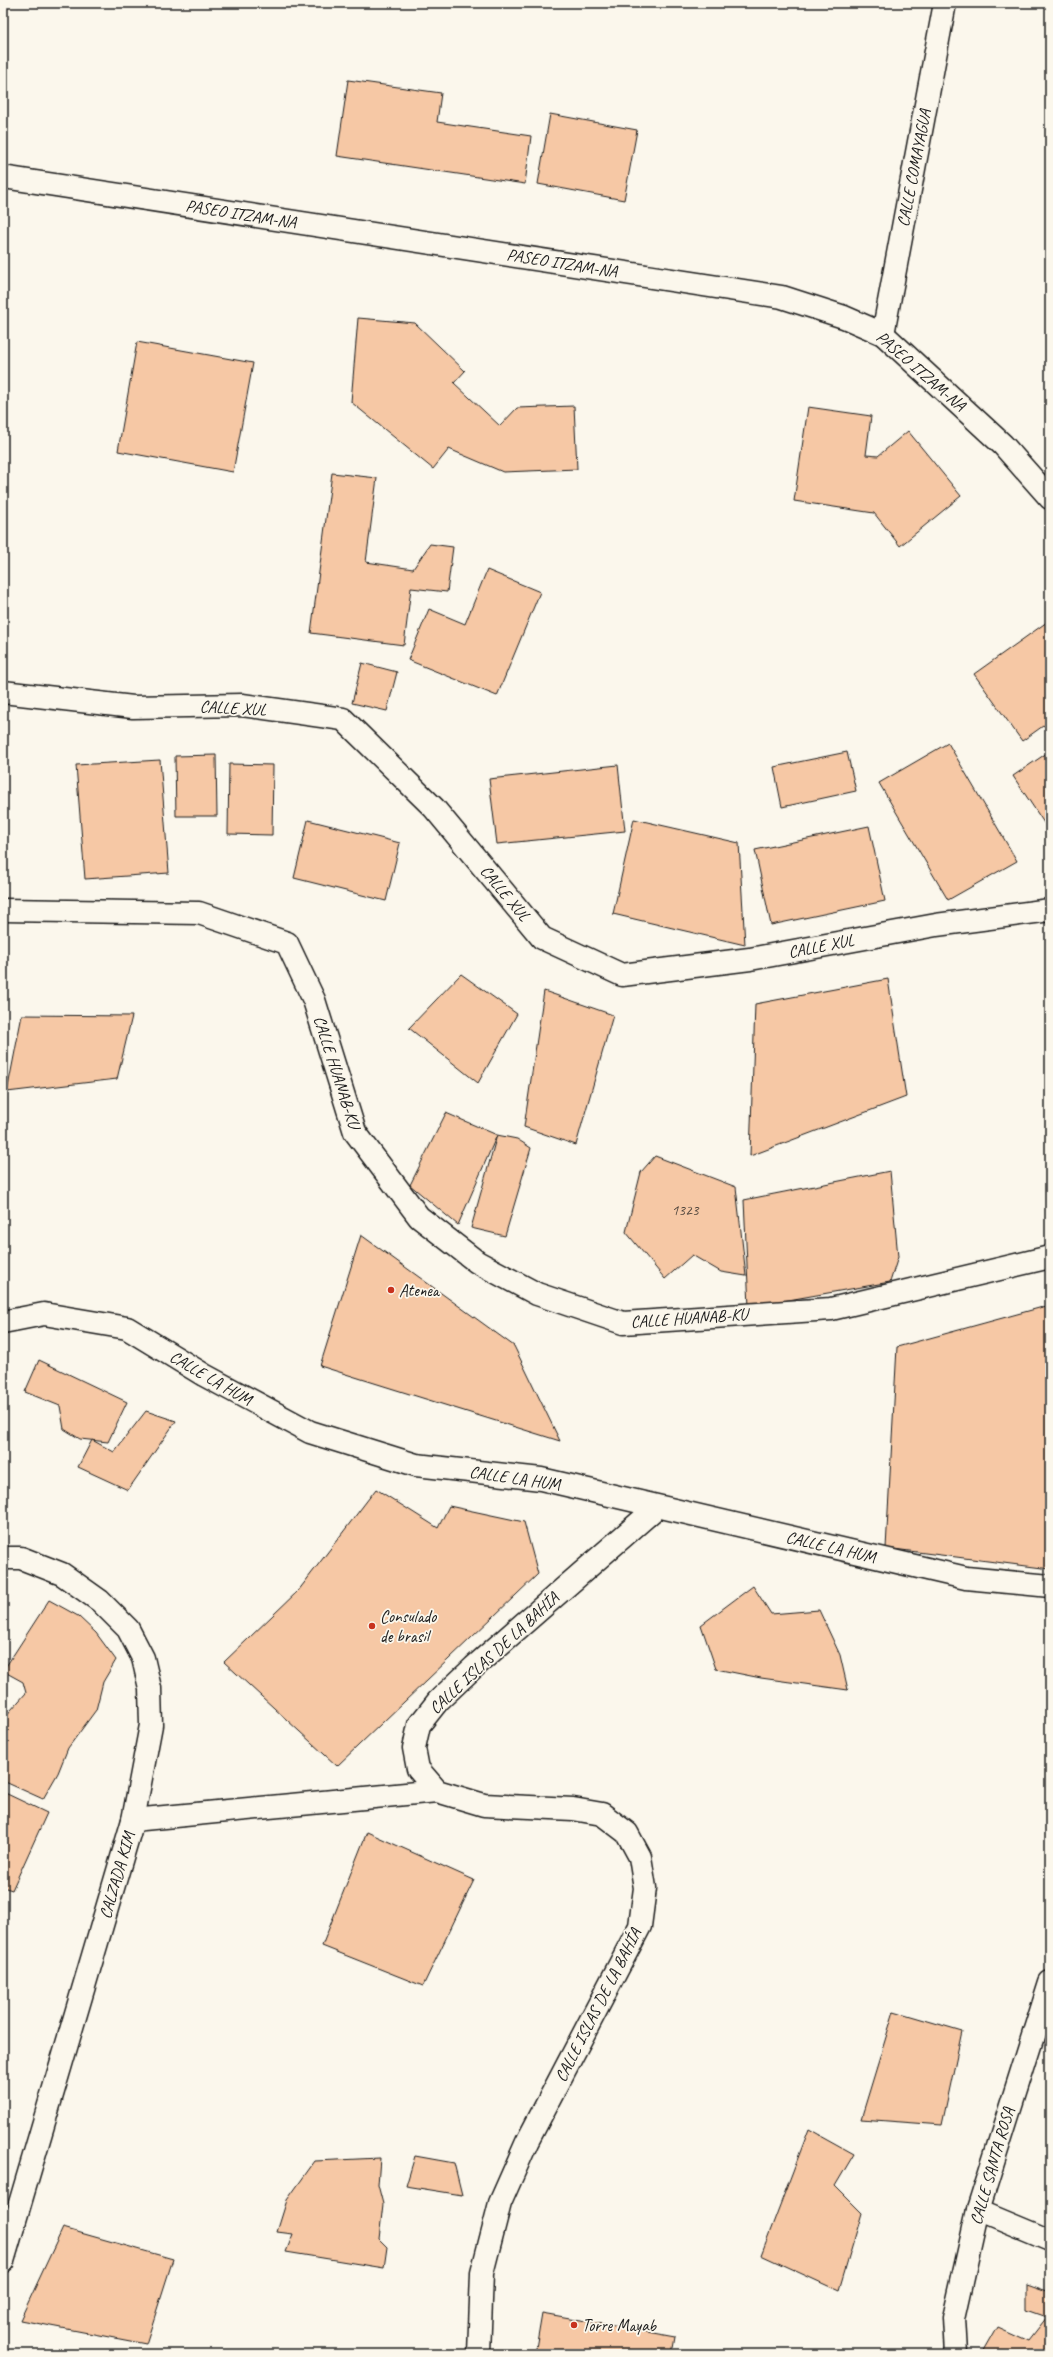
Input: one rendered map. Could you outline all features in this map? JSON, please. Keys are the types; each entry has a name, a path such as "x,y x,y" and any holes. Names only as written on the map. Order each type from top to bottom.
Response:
{"street":[{"name":"CALLE COMAYAGUA","path":"883,334 945,3"},
{"name":"PASEO ITZAM-NA","path":"3,177 782,297 844,317 883,334 1003,445 1050,498"},
{"name":"CALLE XUL","path":"3,692 133,707 242,705 343,719 434,808 542,938 622,975 750,959 936,925 1050,910"},
{"name":"CALLE HUANAB-KU","path":"3,910 199,913 287,944 314,1000 355,1132 419,1217 476,1262 537,1294 624,1323 831,1309 1050,1257"},
{"name":"CALLE LA HUM","path":"3,1322 44,1314 127,1328 204,1375 310,1432 416,1465 541,1479 657,1508 966,1578 1050,1586"},
{"name":"CALLE ISLAS DE LA BAHÍA","path":"479,2354 482,2273 500,2203 526,2142 640,1926 645,1888 640,1857 627,1833 602,1814 573,1809 484,1805 437,1791 418,1769 414,1748 419,1725 438,1701 474,1667 657,1508"},
{"name":"CALZADA KIM","path":"3,1558 21,1558 62,1574 100,1601 128,1629 143,1658 150,1688 150,1725 133,1820 3,2261"},
{"path":"133,1820 437,1791"},
{"name":"CALLE SANTA ROSA","path":"956,2354 954,2318 978,2210 1050,1982"},
{"path":"978,2210 1050,2240"}],"building":[{"path":"348,80 441,93 437,122 531,136 525,184 337,156"},
{"path":"550,114 637,130 624,200 538,184"},
{"path":"358,318 415,323 465,371 454,383 500,426 517,408 574,406 577,469 503,472 449,449 433,469 351,402"},
{"path":"137,342 253,363 233,472 118,451"},
{"path":"808,407 871,416 866,455 878,456 908,431 961,496 900,546 874,513 794,501"},
{"path":"332,473 377,478 366,562 413,569 430,544 453,547 447,592 411,588 404,645 311,633"},
{"path":"487,570 540,592 497,696 408,660 429,609 465,624"},
{"path":"1047,622 1050,626 1050,721 1022,741 974,674"},
{"path":"362,663 397,672 387,711 352,703"},
{"path":"948,743 1017,861 948,900 879,783"},
{"path":"1050,751 1050,832 1013,776"},
{"path":"847,752 856,791 782,807 774,767"},
{"path":"216,755 217,816 176,816 175,756"},
{"path":"160,760 169,873 85,879 76,765"},
{"path":"229,764 273,765 272,835 228,834"},
{"path":"618,765 625,831 497,844 489,779"},
{"path":"634,819 739,843 745,945 613,914"},
{"path":"308,820 400,843 386,901 294,878"},
{"path":"869,826 885,901 771,925 755,850"},
{"path":"461,974 517,1014 478,1083 409,1028"},
{"path":"888,979 906,1097 750,1156 755,1004"},
{"path":"544,991 613,1015 576,1145 524,1127"},
{"path":"22,1015 132,1016 117,1079 7,1092"},
{"path":"446,1113 497,1135 458,1225 410,1185"},
{"path":"497,1135 517,1139 531,1148 505,1236 471,1228"},
{"path":"655,1156 736,1187 746,1276 721,1272 692,1255 665,1279 626,1232 641,1172"},
{"path":"890,1171 898,1257 890,1282 749,1307 744,1200"},
{"name":"Atenea","path":"361,1235 514,1346 560,1441 320,1366"},
{"path":"1050,1305 1050,1569 886,1548 897,1347"},
{"path":"39,1360 127,1402 108,1442 80,1439 64,1429 60,1406 25,1392"},
{"path":"146,1411 176,1421 128,1490 78,1467 92,1440 114,1452"},
{"name":"Consulado de brasil","path":"376,1489 438,1528 449,1506 524,1522 538,1574 337,1766 224,1662 298,1591"},
{"path":"753,1586 771,1614 819,1610 840,1655 848,1690 761,1678 716,1669 701,1625"},
{"path":"49,1600 78,1616 96,1633 116,1660 103,1682 96,1710 68,1748 58,1773 43,1799 3,1781 3,1719 26,1693 23,1682 3,1671"},
{"path":"3,1792 47,1813 12,1890 3,1887"},
{"path":"367,1832 474,1880 423,1986 322,1946"},
{"path":"894,2011 962,2031 942,2125 861,2119"},
{"path":"809,2129 854,2154 835,2186 862,2213 839,2291 761,2255"},
{"path":"415,2156 454,2163 462,2195 406,2186"},
{"path":"380,2158 378,2185 383,2204 379,2239 387,2247 384,2268 286,2252 293,2234 277,2232 287,2200 315,2161"},
{"path":"63,2228 173,2259 146,2344 20,2320"},
{"path":"1027,2283 1050,2291 1050,2354 982,2354 998,2326 1029,2340 1047,2317 1027,2310"},
{"name":"Torre Mayab","path":"542,2313 675,2337 672,2354 535,2354"}],"place":[{"name":"Atenea","path":"391,1290"},
{"name":"Consulado de brasil","path":"372,1626"},
{"name":"Torre Mayab","path":"574,2325"}]}
